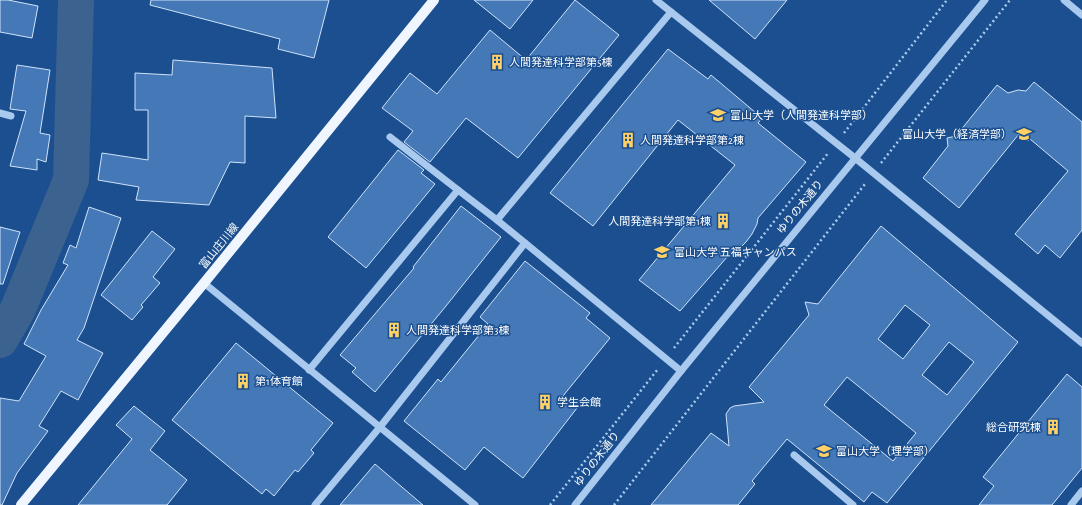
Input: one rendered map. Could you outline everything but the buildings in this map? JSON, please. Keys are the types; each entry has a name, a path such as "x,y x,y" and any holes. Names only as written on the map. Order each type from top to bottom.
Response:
{"main road":[{"name":"富山庄川線","path":"21,505 434,0"}],"street":[{"path":"656,0 855,158 1082,343"},
{"name":"ゆりの木通り","path":"575,505 681,370 985,0"},
{"path":"1064,0 1078,9 1082,15"},
{"path":"497,220 671,12"},
{"path":"0,113 11,116"},
{"path":"390,137 497,220 681,370"},
{"path":"310,370 458,190"},
{"path":"315,505 380,427 525,243"},
{"path":"204,283 475,505"},
{"path":"794,455 853,505"},
{"path":"1071,505 1082,491"}],"path":[{"path":"550,505 947,0"},
{"path":"614,505 1010,0"}],"waterway":[{"path":"0,340 18,309 71,180 76,0"}],"place":[{"name":"人間発達科学部第5棟","path":"497,62"},
{"name":"富山大学（人間発達科学部）","path":"718,115"},
{"name":"富山大学（経済学部）","path":"1024,134"},
{"name":"人間発達科学部第2棟","path":"628,140"},
{"name":"人間発達科学部第1棟","path":"723,221"},
{"name":"富山大学 五福キャンパス","path":"662,252"},
{"name":"人間発達科学部第3棟","path":"394,330"},
{"name":"第1体育館","path":"243,381"},
{"name":"学生会館","path":"545,402"},
{"name":"総合研究棟","path":"1053,427"},
{"name":"富山大学（理学部）","path":"824,451"}]}
